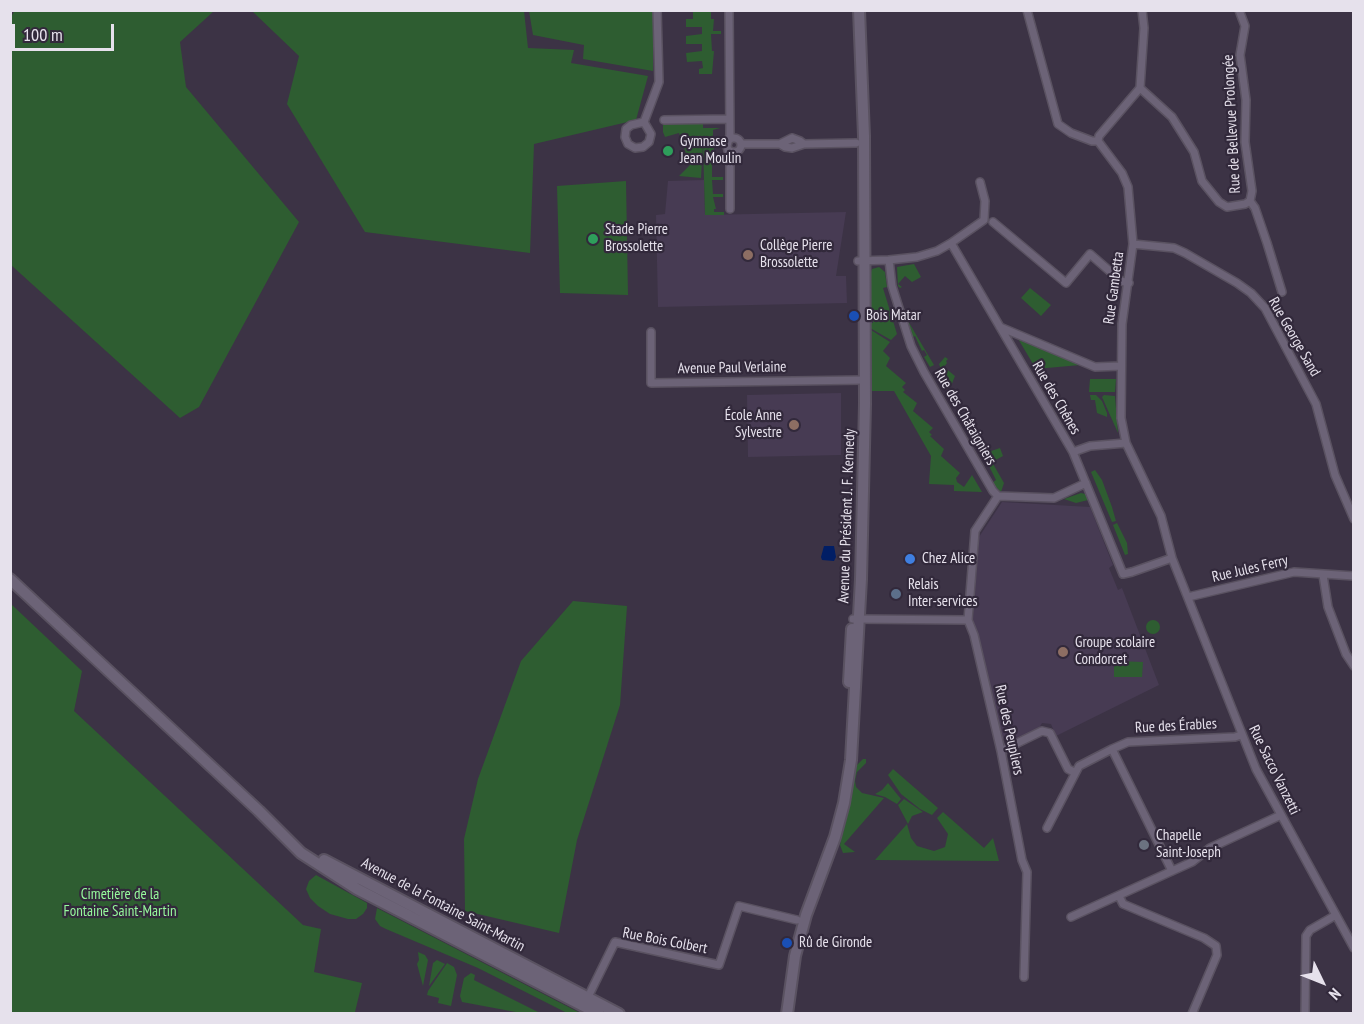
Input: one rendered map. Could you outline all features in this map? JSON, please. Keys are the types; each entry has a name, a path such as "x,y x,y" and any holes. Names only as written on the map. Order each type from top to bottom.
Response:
{"main road":[{"name":"Avenue du Président J. F. Kennedy","path":"852,10 862,261"},
{"name":"Avenue du Président J. F. Kennedy","path":"780,1014 788,954 797,920 828,834 837,801 845,758 855,619 861,579 862,261 859,10"},
{"name":"Avenue de la Fontaine Saint-Martin","path":"10,579 301,853 357,890 586,1001 619,1014"},
{"name":"Avenue du Président J. F. Kennedy","path":"787,1014 795,956 806,915 835,837 844,803 851,760 858,645 855,619"},
{"name":"Avenue de la Fontaine Saint-Martin","path":"259,811 309,851 552,984"},
{"path":"376,899 379,895 384,894 410,906"},
{"name":"Avenue de la Fontaine Saint-Martin","path":"586,1001 599,1014"}],"street":[{"path":"644,122 659,81 657,10"},
{"path":"729,10 730,135 727,143 730,160 730,209"},
{"path":"1027,10 1058,124 1071,133 1092,141 1098,141 1099,136 1140,88 1144,28 1142,10"},
{"name":"Rue de Bellevue Prolongée","path":"1239,10 1245,26 1240,55 1246,100 1245,142 1252,191 1250,201"},
{"path":"1140,88 1172,117 1194,152 1202,181 1219,202 1227,207 1250,201 1255,208 1282,292"},
{"path":"664,120 729,119"},
{"path":"727,143 730,138 736,138 741,144"},
{"path":"741,144 780,144 792,138 804,144 856,143"},
{"name":"Rue Gambetta","path":"1098,141 1122,173 1128,187 1133,244 1122,324 1121,418 1126,443 1161,516 1172,558 1188,597"},
{"path":"727,143 728,148 735,152"},
{"path":"730,160 740,149 741,144"},
{"path":"862,261 922,255 937,251 951,243 984,220 985,201 980,182"},
{"path":"993,222 1066,283 1090,254 1121,281 1129,283"},
{"name":"Rue des Chênes","path":"951,243 1073,452 1123,574 1172,558"},
{"name":"Rue George Sand","path":"1133,244 1174,248 1237,283 1259,300 1316,404 1335,475 1353,519"},
{"name":"Rue des Châtaigniers","path":"889,260 892,286 911,345 979,469 998,496"},
{"path":"1000,327 1095,367 1121,366"},
{"name":"Avenue Paul Verlaine","path":"651,332 651,383 862,380"},
{"path":"1073,452 1090,446 1126,443"},
{"path":"998,496 1054,498 1086,483"},
{"name":"Rue des Peupliers","path":"998,496 975,531 968,620 974,635 1001,751 1022,860 1027,872 1024,977"},
{"name":"Rue Jules Ferry","path":"1188,597 1294,572 1353,576"},
{"path":"1323,575 1328,607 1353,666"},
{"name":"Rue Sacco Vanzetti","path":"1188,597 1256,769 1353,948"},
{"path":"855,619 968,620"},
{"path":"1001,751 1042,731 1050,733 1068,769 1074,772 1047,828"},
{"name":"Rue des Érables","path":"1074,772 1079,766 1128,742 1241,735"},
{"path":"1112,749 1172,871"},
{"path":"1071,918 1192,862 1210,848 1281,815"},
{"path":"1119,896 1124,904 1204,938 1216,946 1217,955 1192,1014"},
{"name":"Rue Bois Colbert","path":"586,1001 615,942 719,965 739,906 797,920"},
{"path":"1305,1014 1306,936 1310,930 1336,915"}],"shaded area":[{"name":"Collège Pierre Brossolette","path":"704,180 705,215 846,212 836,276 846,276 847,303 658,307 656,215 665,214 668,181"},
{"name":"École Anne Sylvestre","path":"841,393 841,455 748,457 747,395"},
{"name":"Groupe scolaire Condorcet","path":"1002,502 1090,507 1113,565 1109,568 1118,590 1122,588 1159,685 1056,736 1051,724 1042,723 1039,728 1011,742 1001,738 973,619 979,537"},
{"path":"824,546 834,546 836,557 834,561 822,560"}],"green space":[{"path":"15,10 214,11 180,42 186,87 299,222 199,407 180,418 11,265 10,19"},
{"path":"252,11 524,11 528,48 574,50 571,63 648,76 636,120 534,144 530,253 365,232 287,104 299,56"},
{"path":"529,11 653,11 653,71 583,59 584,45 533,35"},
{"path":"693,11 711,11 711,19 714,19 713,31 721,31 721,34 711,34 712,51 714,51 712,74 699,74 699,69 703,68 702,61 687,62 686,53 702,51 702,44 686,44 686,36 702,34 702,27 686,27 686,19 693,19"},
{"path":"703,123 703,128 720,128 713,130 715,141 713,159 723,159 723,162 712,162 712,177 723,177 723,180 712,180 713,194 723,194 723,197 713,197 716,209 714,212 724,212 724,215 705,215 703,144 701,178 679,176 690,165 679,133 665,137 663,132 663,124"},
{"name":"Stade Pierre Brossolette","path":"626,181 628,295 560,293 557,186"},
{"path":"914,264 921,277 912,282 905,276 898,284 902,287 900,288 898,286 897,267"},
{"path":"879,267 885,272 887,287 883,288 897,334 891,340 870,328 873,323 873,315 870,315 871,272 872,269"},
{"path":"1030,288 1051,305 1041,316 1021,298"},
{"path":"908,321 934,365 930,367 924,357 927,355 924,350 922,351 915,336 911,338"},
{"path":"871,330 890,342 883,351 890,358 886,366 906,383 902,387 905,390 903,392 917,403 913,411 933,428 929,432 932,435 930,436 944,449 941,456 960,473 956,478 957,482 964,487 972,475 982,492 954,491 954,485 929,484 931,456 894,391 872,391"},
{"path":"1017,337 1077,362 1080,365 1036,369"},
{"path":"945,357 948,359 944,367 955,376 951,386 945,379 939,364"},
{"path":"1090,379 1116,379 1115,392 1089,392"},
{"path":"1090,395 1096,395 1102,401 1107,417 1097,413 1095,400 1091,400"},
{"path":"1104,395 1115,396 1118,433 1102,397"},
{"path":"980,448 991,451 1000,448 1003,456 992,462 1004,483 1001,492 992,483 996,480"},
{"path":"1095,470 1102,480 1116,521 1112,522 1091,472"},
{"path":"1081,493 1085,494 1088,500 1076,503 1064,499"},
{"path":"1117,523 1127,543 1128,554 1125,555 1113,525"},
{"path":"573,601 627,606 620,705 577,840 559,933 465,911 464,839 478,779 521,661"},
{"name":"Cimetière de la Fontaine Saint-Martin","path":"10,603 82,671 74,711 303,925 321,929 314,972 362,983 355,1012 362,1013 11,1013"},
{"path":"1150,620 1156,620 1160,627 1156,634 1150,634 1146,630 1146,624"},
{"path":"1114,661 1143,662 1142,677 1114,677"},
{"path":"866,759 866,763 857,772 856,787 862,793 884,798 844,844 855,852 843,853 840,845 852,796 855,767"},
{"path":"893,769 938,808 932,815 901,794 888,775"},
{"path":"888,783 901,799 897,804 875,794"},
{"path":"904,799 923,812 912,816 908,824 898,805"},
{"path":"943,812 984,848 993,838 999,861 875,860 907,824 911,838 917,846 934,851 945,847 948,834 937,818"},
{"path":"316,875 367,903 363,914 356,919 348,919 330,914 318,906 310,898 306,889 309,881"},
{"path":"377,908 580,1013 567,1013 478,968 380,926 375,919"},
{"path":"418,952 425,955 428,960 423,986 417,964"},
{"path":"437,960 445,964 429,986 433,963"},
{"path":"447,963 454,967 457,975 451,1006 438,1003 439,998 427,995"},
{"path":"471,973 475,975 474,980 540,1013 521,1013 462,1002 460,996 464,978"}],"place":[{"name":"Gymnase Jean Moulin","path":"668,151"},
{"name":"Stade Pierre Brossolette","path":"593,239"},
{"name":"Collège Pierre Brossolette","path":"748,255"},
{"name":"Bois Matar","path":"854,316"},
{"name":"École Anne Sylvestre","path":"794,425"},
{"name":"Chez Alice","path":"910,559"},
{"name":"Relais Inter-services","path":"896,594"},
{"name":"Groupe scolaire Condorcet","path":"1063,652"},
{"name":"Chapelle Saint-Joseph","path":"1144,845"},
{"name":"Rû de Gironde","path":"787,943"}]}
